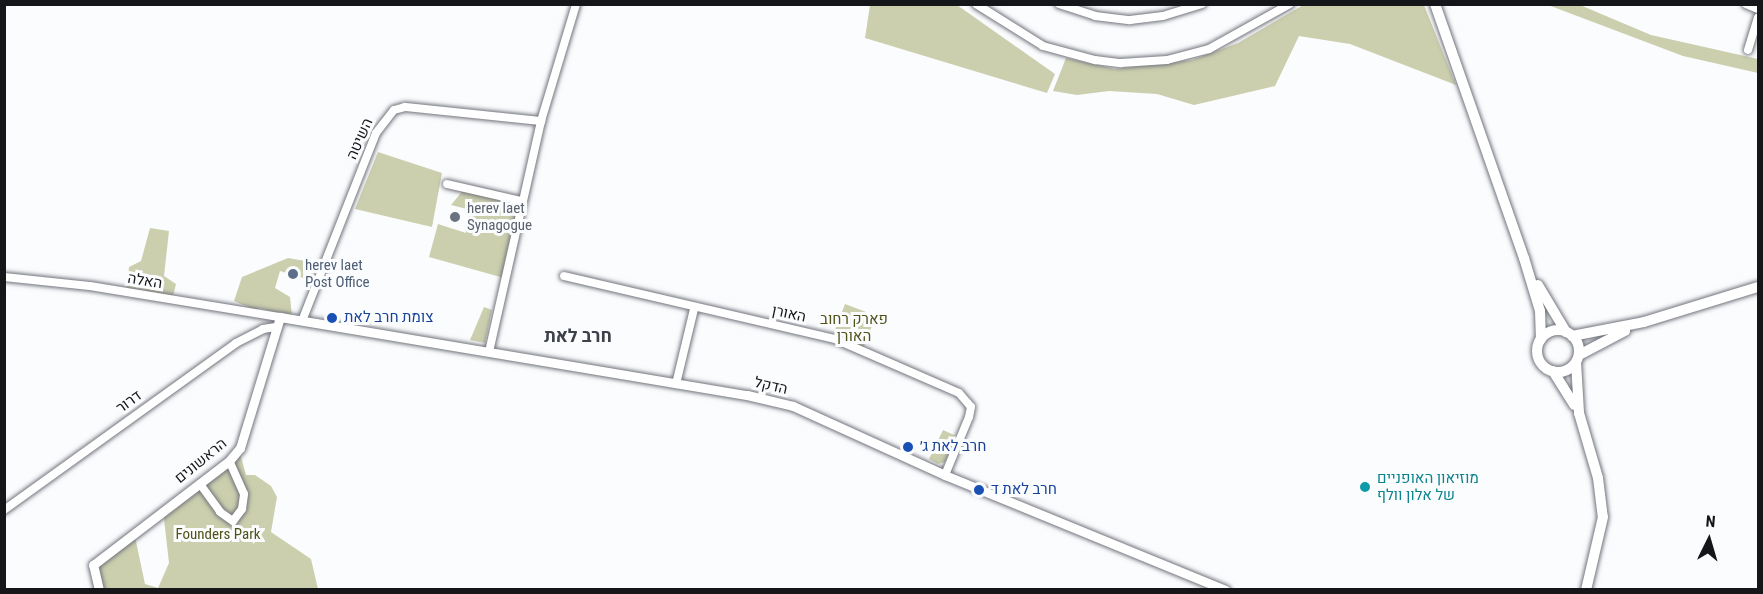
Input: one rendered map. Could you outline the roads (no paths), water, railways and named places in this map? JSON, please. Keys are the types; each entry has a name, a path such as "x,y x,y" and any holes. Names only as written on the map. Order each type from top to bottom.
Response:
{"main road":[{"path":"1435,4 1524,258 1540,311 1541,339 1538,358 1553,371 1579,413"},
{"path":"1524,258 1554,316 1569,334 1577,359 1579,413 1598,478 1603,517 1586,590"},
{"path":"1541,339 1552,331 1569,334 1644,322 1758,287"},
{"path":"1553,371 1566,371 1577,359 1644,322"}],"street":[{"path":"489,352 521,201 541,121 576,4"},
{"path":"976,4 1043,46 1095,60 1121,63 1167,60 1209,49 1290,4"},
{"path":"1059,4 1095,16 1130,20 1163,16 1202,4"},
{"path":"1746,4 1758,9"},
{"path":"1748,50 1758,17"},
{"name":"השיטה","path":"302,321 376,133 394,110 405,107 541,121"},
{"path":"447,183 521,201"},
{"path":"564,276 694,309 676,384"},
{"name":"האלה","path":"4,277 90,286 280,317"},
{"name":"האורן","path":"694,309 835,339 959,393 971,407 945,475"},
{"name":"הדקל","path":"280,317 768,399 815,414 945,475 1225,590"},
{"name":"הראשונים","path":"99,590 93,565 229,461 240,448 280,317"},
{"name":"דרור","path":"4,510 236,343 263,329 276,327"},
{"path":"200,484 220,512 233,521 242,509 244,494 229,461"}],"place":[{"name":"herev laet Synagogue","path":"455,217"},
{"name":"herev laet Post Office","path":"293,274"},
{"name":"צומת חרב לאת","path":"332,318"},
{"name":"חרב לאת ג׳","path":"908,447"},
{"name":"מוזיאון האופניים של אלון וולף","path":"1365,487"},
{"name":"חרב לאת ד","path":"979,490"}],"district":[{"name":"חרב לאת","path":"578,336"}],"park label":[{"name":"פארק רחוב האורן","path":"854,328"},
{"name":"Founders Park","path":"218,535"}]}
